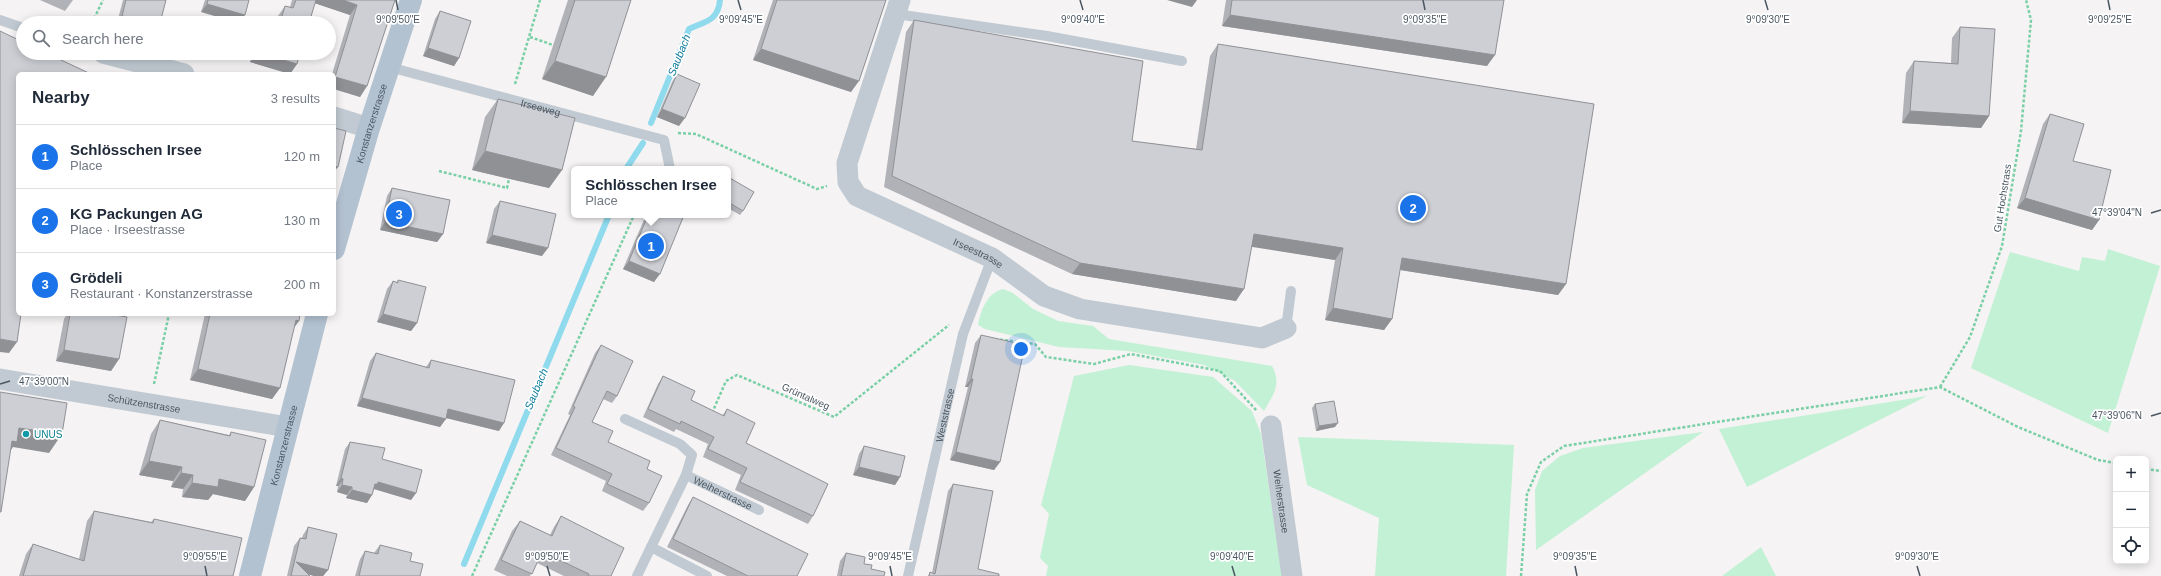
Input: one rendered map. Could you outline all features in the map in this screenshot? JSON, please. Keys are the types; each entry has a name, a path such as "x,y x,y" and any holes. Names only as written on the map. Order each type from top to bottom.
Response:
{"main road":[{"name":"Konstanzerstrasse","path":"336,242 369,128 412,0"},
{"name":"Konstanzerstrasse","path":"250,576 316,316"}],"street":[{"path":"848,182 847,162 898,7"},
{"path":"129,60 176,72"},
{"path":"336,118 369,128"},
{"name":"Irseestrasse","path":"848,182 857,196 992,258 1044,296 1080,309 1262,338 1286,328"},
{"name":"Schützenstrasse","path":"0,379 288,427"},
{"name":"Weiherstrasse","path":"1271,426 1292,576"}],"lane":[{"path":"898,7 1182,61"},
{"path":"0,20 16,26"},
{"name":"Irseeweg","path":"389,67 664,140"},
{"path":"664,140 669,166"},
{"name":"Weststrasse","path":"908,576 963,334 992,258"},
{"path":"1286,328 1291,291"},
{"name":"Weiherstrasse","path":"625,419 680,444 692,455 686,475 637,576"},
{"name":"Weiherstrasse","path":"686,475 759,510"},
{"path":"651,547 707,576"}],"path":[{"path":"95,16 103,0"},
{"path":"511,100 540,0"},
{"name":"Gut Hochstrass","path":"1940,387 1970,337 2002,246 2022,131 2031,20 2026,0"},
{"path":"530,37 553,45"},
{"path":"664,140 672,132 696,134 817,188 848,182"},
{"path":"439,171 507,188 509,179"},
{"path":"472,576 633,218"},
{"name":"Grüntalweg","path":"711,414 726,381 736,374 834,417 974,305"},
{"path":"150,404 169,316"},
{"path":"963,334 1035,344 1046,357 1094,364 1131,354 1220,371 1271,426"},
{"path":"1521,576 1527,494 1541,462 1564,446 1940,387 2018,427 2098,460 2113,462"},
{"path":"2149,469 2161,471"}],"green space":[{"path":"2108,249 2160,266 2108,433 1971,368 2010,252 2079,271 2082,257 2105,261"},
{"path":"1003,289 1013,293 1033,309 1058,321 1093,326 1109,339 1272,366 1276,378 1275,389 1264,411 1235,381 1204,365 1128,351 1059,347 985,329 978,325 983,308 993,294"},
{"path":"1129,365 1213,377 1252,411 1261,434 1282,576 1046,576 1048,566 1040,558 1049,514 1041,505 1074,376"},
{"path":"1927,396 1747,487 1719,429"},
{"path":"1703,432 1536,550 1535,490 1542,471 1560,456 1583,448"},
{"path":"1298,437 1514,445 1506,576 1375,576 1379,518 1307,485"},
{"path":"1761,547 1776,576 1722,576"}],"building":[{"path":"126,0 166,0 162,16 122,16"},
{"path":"208,0 249,0 245,15 207,4"},
{"path":"296,0 316,0 311,16 282,16 285,6 293,8"},
{"path":"343,0 395,0 367,86 336,77 357,5"},
{"path":"575,0 631,0 606,77 555,61"},
{"path":"777,0 886,0 859,81 761,49"},
{"path":"1232,0 1504,0 1495,55 1230,15"},
{"path":"440,11 471,21 459,58 428,48"},
{"path":"914,20 1143,61 1132,141 1202,150 1218,44 1594,104 1566,284 1402,258 1392,319 1333,308 1343,248 1254,234 1244,289 1080,263 892,176"},
{"path":"1960,27 1995,29 1989,116 1910,111 1914,61 1958,64"},
{"path":"0,31 16,39 16,60 61,60 87,72 16,72 16,316 21,316 17,342 0,339"},
{"path":"284,60 298,60 297,64"},
{"path":"677,74 700,84 685,118 662,109"},
{"path":"498,99 575,118 562,170 485,151"},
{"path":"2050,114 2084,124 2073,161 2111,170 2099,220 2025,198"},
{"path":"336,128 346,131 338,167 336,166"},
{"path":"731,179 754,192 743,211 731,204"},
{"path":"392,188 450,200 443,234 385,222"},
{"path":"500,201 556,214 548,248 492,235"},
{"path":"647,218 683,218 660,274 629,261"},
{"path":"398,280 426,287 417,323 383,314 393,281 398,283"},
{"path":"70,316 127,317 119,359 64,350"},
{"path":"210,316 300,316 299,321 296,320 280,388 198,369"},
{"path":"981,335 1025,345 1000,462 956,452 973,379 971,379"},
{"path":"601,345 633,361 617,396 607,391 592,422 613,431 608,442 650,461 647,469 662,476 649,503 607,484 612,474 556,448 575,407 573,406"},
{"path":"376,353 429,368 431,360 515,380 504,423 448,409 446,419 362,398"},
{"path":"663,376 695,391 691,400 724,416 727,409 755,423 746,443 828,484 813,516 740,482 747,468 708,449 714,437 681,421 680,424 648,409"},
{"path":"0,392 67,403 62,434 19,428 17,442 12,441 1,512 0,512"},
{"path":"1334,401 1338,423 1319,426 1315,404"},
{"path":"160,420 230,436 231,432 266,440 254,487 219,479 218,487 192,483 193,475 181,473 182,467 149,461"},
{"path":"350,442 385,448 382,459 422,470 416,493 378,482 378,484 375,484 372,495 352,490 352,487 342,485 343,479 341,478"},
{"path":"864,446 905,456 900,477 859,467"},
{"path":"953,484 993,491 978,569 999,574 999,576 929,576 930,572 935,574"},
{"path":"693,497 808,554 797,576 748,576 673,539"},
{"path":"94,511 153,523 154,519 242,538 233,576 23,576 33,544 84,561"},
{"path":"561,516 624,548 611,576 588,576 589,574 542,552 532,574 501,560 520,521 552,536"},
{"path":"308,527 337,534 328,570 296,562 310,576 291,576 300,538 306,539"},
{"path":"380,545 412,553 410,561 423,564 420,576 359,576 365,551 378,554"},
{"path":"846,553 865,557 864,564 872,565 871,569 885,572 884,576 841,576"}],"waterway":[{"name":"Saubach","path":"651,123 689,29 706,22 714,16 719,7 720,0"},
{"name":"Saubach","path":"628,166 643,143"},
{"name":"Saubach","path":"464,564 608,218"}],"place":[{"name":"KG Packungen AG","path":"1413,208"},
{"name":"Grödeli","path":"399,214"},
{"name":"Schlösschen Irsee","path":"651,246"},
{"name":"UNUS","path":"26,434"}]}
